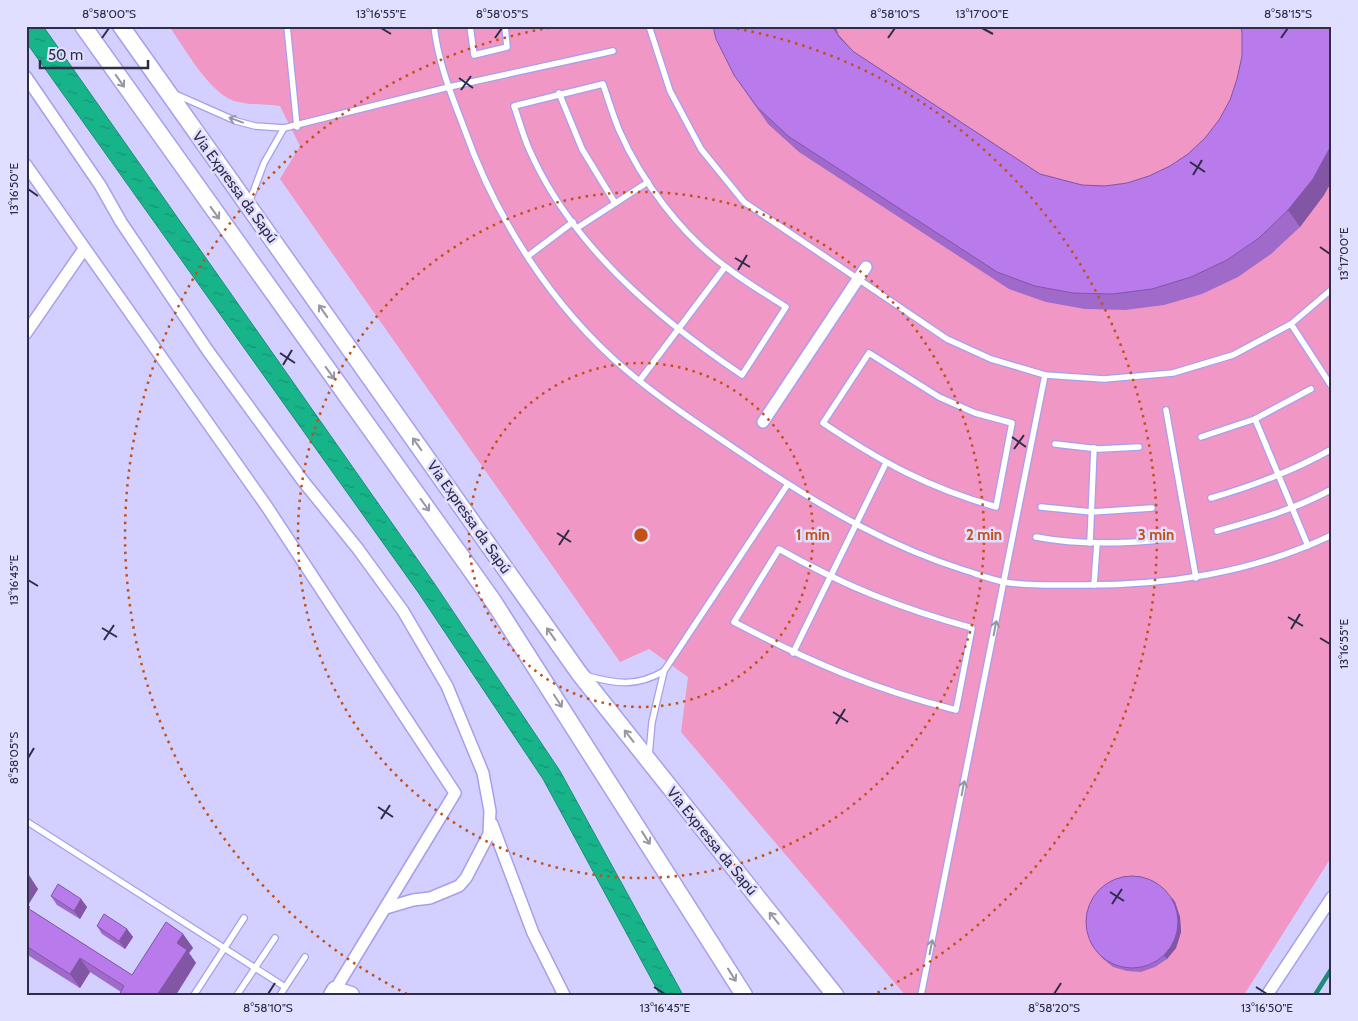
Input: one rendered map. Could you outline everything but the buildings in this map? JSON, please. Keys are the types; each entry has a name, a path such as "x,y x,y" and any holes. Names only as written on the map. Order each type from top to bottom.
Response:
{"main road":[{"name":"Via Expressa da Sapú","path":"83,26 493,601 744,995"},
{"name":"Via Expressa da Sapú","path":"121,26 579,674 835,995"},
{"path":"805,956 817,980 818,995"},
{"path":"333,992 351,995"}],"street":[{"path":"26,77 100,185 121,222 208,351 302,481 358,549 404,611 446,686 483,773 491,822 533,934 564,995"},
{"path":"26,165 267,508 455,793 333,992"},
{"path":"26,334 84,249"},
{"path":"763,422 866,267"},
{"path":"386,908 413,900 430,898 459,886 466,878 489,834 491,822"},
{"path":"1267,995 1332,897"}],"lane":[{"path":"287,26 297,127"},
{"path":"434,26 437,51 449,88 471,149 500,212 528,256 577,321 640,380 676,409 788,484 856,525 891,543 928,558 1004,582 1094,585 1144,584 1196,578 1254,566 1308,546 1332,534"},
{"path":"470,26 474,54 507,47 504,26"},
{"path":"649,26 670,91 707,157 744,202 858,281 947,339 991,359 1045,375 1104,380 1173,373 1233,355 1291,324 1332,289"},
{"path":"166,90 236,121 255,126 297,127 449,88 613,51"},
{"path":"603,84 620,131 648,182 679,223 725,267 786,307 742,376 678,329 634,291 577,228 549,188 528,148 514,106 559,93 603,84"},
{"path":"559,93 582,149 615,203"},
{"path":"248,205 264,163 284,128"},
{"path":"577,228 648,182"},
{"path":"528,256 573,222"},
{"path":"640,380 725,267"},
{"path":"1291,324 1332,387"},
{"path":"869,353 939,397 975,412 1012,423 996,507 940,489 886,463 824,423 869,353"},
{"path":"921,995 1045,375"},
{"path":"1201,437 1255,419 1311,389"},
{"path":"1166,410 1196,578"},
{"path":"1255,419 1308,546"},
{"path":"1055,444 1094,448 1139,447"},
{"path":"1094,448 1092,512 1094,585"},
{"path":"1210,498 1245,489 1332,449"},
{"path":"793,653 886,463"},
{"path":"649,762 652,722 664,671 788,484"},
{"path":"1217,530 1292,508 1332,489"},
{"path":"1041,507 1092,512 1152,508"},
{"path":"1036,537 1064,542 1094,543 1160,540"},
{"path":"779,550 830,578 923,614 972,628 956,710 899,696 841,674 793,653 734,622 779,550"},
{"path":"579,674 624,684 652,678 664,671"},
{"path":"26,821 285,986"},
{"path":"194,995 244,918"},
{"path":"237,995 274,938"},
{"path":"280,995 305,957"}],"shaded area":[{"path":"169,26 1332,26 1332,856 1244,995 905,995 681,732 688,677 649,649 620,662 280,179 300,146 280,106 238,102 218,91 199,70"}],"water":[{"path":"26,26 43,26 434,583 560,771 683,995 660,995 543,779 418,592 26,42"}],"waterway":[{"path":"1315,995 1332,968"}]}
